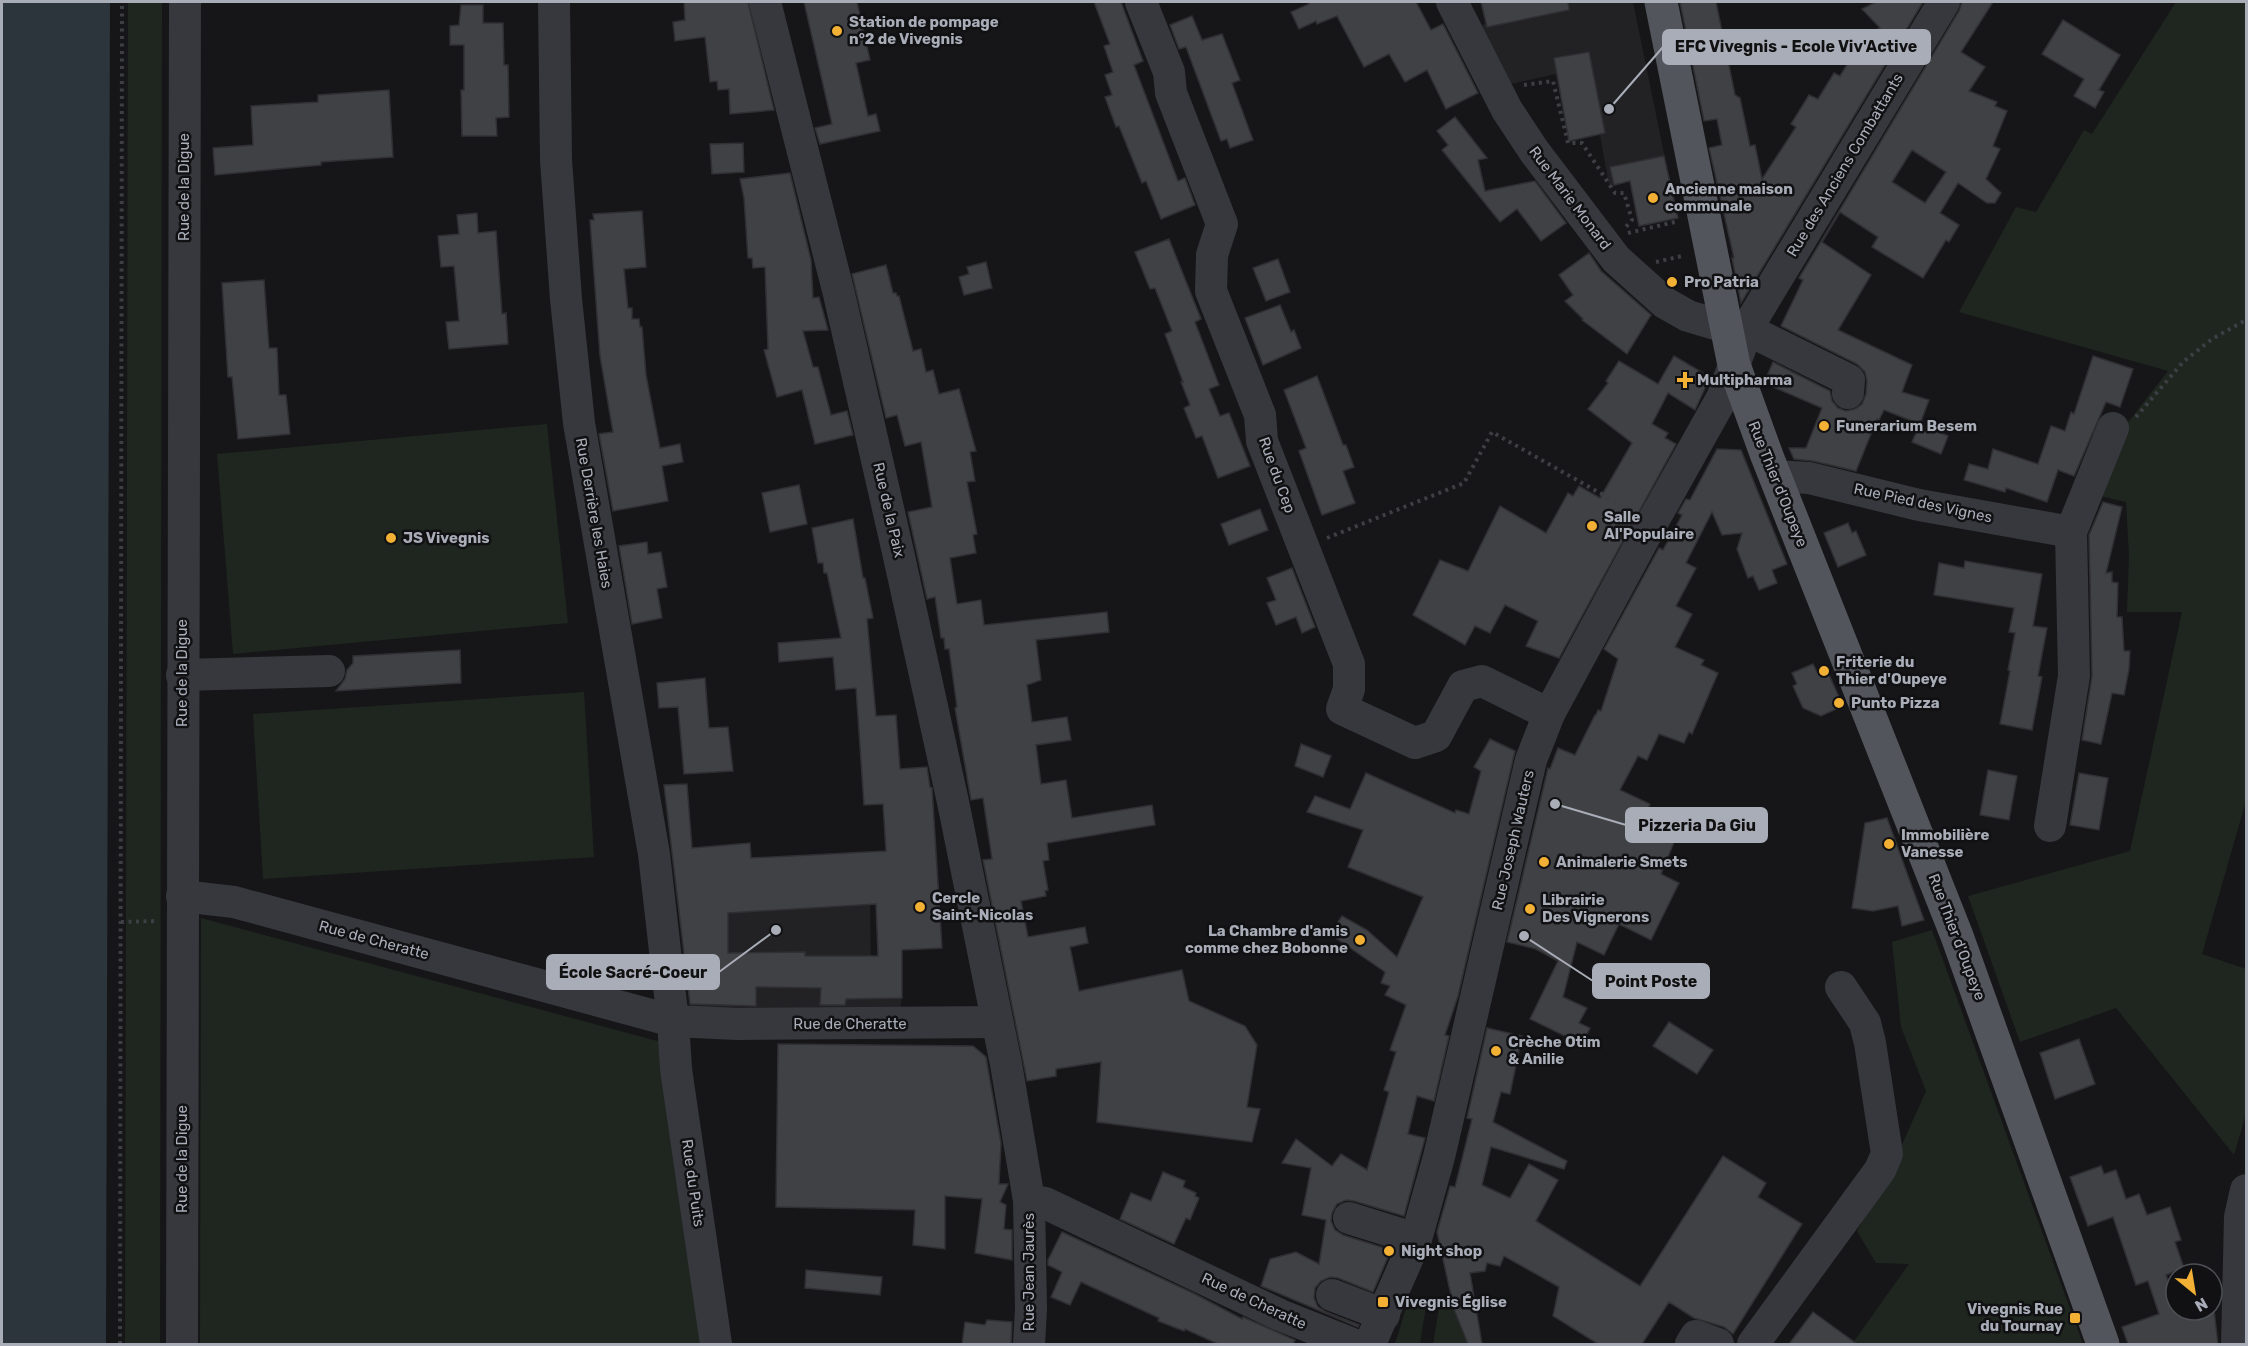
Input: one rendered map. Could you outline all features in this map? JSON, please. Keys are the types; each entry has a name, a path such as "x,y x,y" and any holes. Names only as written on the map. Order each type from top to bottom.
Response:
{"main road":[{"name":"Rue Thier d'Oupeye","path":"1661,2 1703,216 1736,328 1734,365 1775,476 1957,936 2103,1344"}],"street":[{"name":"Rue de la Digue","path":"182,1344 184,2"},
{"name":"Rue Derrière les Haies","path":"554,2 556,160 566,299 579,423 654,854 673,1021"},
{"name":"Rue de la Paix","path":"765,2 839,294 896,540 953,802 997,1022"},
{"name":"Rue du Cep","path":"1142,2 1169,72 1171,93 1221,224 1212,255 1211,291 1260,415 1262,441 1349,664 1349,689 1342,709 1415,743 1436,736 1463,686 1482,681 1549,714"},
{"name":"Rue Marie Monard","path":"1452,2 1507,110 1534,151 1616,259 1665,303 1688,315 1736,328"},
{"name":"Rue des Anciens Combattants","path":"1736,328 1944,2"},
{"path":"1736,328 1849,381 1848,393"},
{"name":"Rue Joseph Wauters","path":"1370,1344 1416,1239 1439,1157 1531,760 1549,714 1652,522 1722,398 1734,365"},
{"path":"2050,826 2074,676 2071,532 2113,428"},
{"name":"Rue Pied des Vignes","path":"1775,476 1809,478 1919,506 2071,532"},
{"path":"182,675 329,671"},
{"name":"Rue de Cheratte","path":"182,896 234,902 673,1021 737,1024 997,1022"},
{"path":"1753,1344 1880,1170 1887,1154 1865,1023 1841,987"},
{"name":"Rue du Puits","path":"673,1021 676,1069 716,1344"},
{"path":"997,1022 1029,1200"},
{"path":"2237,1344 2240,1217 2247,1190"},
{"name":"Rue de Cheratte","path":"1029,1200 1045,1203 1280,1315 1353,1344"},
{"name":"Rue Jean Jaurès","path":"1029,1200 1031,1309 1029,1344"},
{"path":"1349,1218 1416,1239"},
{"path":"1332,1295 1384,1315"},
{"path":"1691,1344 1696,1336 1718,1344"}],"path":[{"path":"120,1344 122,2"},
{"path":"1494,87 1506,81 1511,87 1553,81 1568,143 1582,142 1615,193 1624,192 1632,220 1620,234 1703,216"},
{"path":"1654,262 1682,256"},
{"path":"2113,428 2134,419 2183,362 2212,339 2247,320"},
{"path":"1304,547 1464,483 1492,432 1652,522"},
{"path":"121,922 160,921"}],"shaded area":[{"path":"2,2 110,2 106,1344 2,1344"},
{"path":"128,2 162,2 160,1344 125,1344"},
{"path":"1481,2 1633,2 1668,173 1609,185 1600,135 1569,141 1556,74 1511,84 1481,26 1486,23"},
{"path":"2176,2 2246,2 2246,801 2202,954 2246,969 2246,1114 2234,1155 2116,1008 2020,1042 1968,896 2130,851 2182,612 2127,612 2129,556 2126,502 2095,495 2121,431 2168,371 1959,312 2016,207 2036,212 2084,130 2092,134"},
{"name":"JS Vivegnis","path":"547,424 568,623 233,654 217,454"},
{"path":"584,692 594,857 263,879 253,714"},
{"path":"875,852 870,902 871,977 902,977 901,1009 691,1010 676,890 727,886 726,859"},
{"path":"201,918 687,1049 730,1344 200,1344"},
{"path":"1932,930 2083,1344 1852,1344 1909,1264 1876,1263 1857,1231 1892,1167 1926,1091 1901,1027 1892,942"},
{"path":"1413,1305 1426,1306 1420,1344 1395,1344 1405,1311"},
{"path":"1439,1308 1454,1309 1468,1343 1433,1344"}],"building":[{"path":"684,2 748,2 774,110 730,114 729,89 718,90 717,81 710,82 705,37 675,41 673,22 685,20"},
{"path":"804,2 857,2 870,60 856,63 868,116 876,114 880,131 820,144 815,128 832,124"},
{"path":"1094,2 1121,2 1143,61 1134,65 1178,181 1185,178 1195,205 1161,219 1146,181 1142,183 1119,126 1116,127 1105,97 1112,95 1105,75 1113,72 1104,46 1110,44"},
{"path":"1308,2 1416,2 1431,30 1443,24 1478,93 1446,109 1427,70 1405,82 1389,54 1364,67 1337,16 1317,24 1316,21 1299,29 1291,12 1309,4"},
{"path":"1481,2 1568,2 1569,10 1487,27"},
{"path":"1680,2 1716,2 1735,95 1740,98 1750,146 1755,145 1762,179 1796,127 1791,124 1809,95 1818,99 1834,73 1840,76 1865,36 1880,28 1862,9 1876,2 1923,2 1741,303 1732,258 1734,258 1709,148 1722,145 1717,119 1704,121"},
{"path":"1962,2 1993,2 1961,52 1985,67 1969,91 1997,102 1995,106 2007,111 1993,146 2000,149 1986,179 2001,193 1995,203 1987,203 1958,183 1940,213 1959,225 1949,242 1946,240 1923,278 1872,247 1878,237 1840,212 1822,242 1871,275 1838,330 1912,365 1902,392 1929,400 1920,424 1884,410 1879,420 1877,419 1856,471 1794,459 1789,448 1806,448 1822,408 1764,383 1773,362 1830,391 1832,401 1838,408 1846,411 1862,404 1867,381 1865,372 1857,364 1781,326 1803,280 1799,278 1959,11","holes":["1912,150 1946,172 1925,203 1892,182"]},
{"path":"461,5 483,5 483,23 503,23 504,65 508,65 509,117 496,118 497,136 462,136 461,90 464,90 464,45 450,45 450,26 459,25"},
{"path":"1192,16 1202,40 1222,34 1240,80 1232,83 1253,140 1230,148 1227,139 1221,141 1186,47 1179,49 1170,25"},
{"path":"2063,20 2120,55 2099,90 2104,92 2095,108 2074,96 2084,79 2042,54"},
{"path":"1589,52 1605,133 1569,141 1554,58"},
{"path":"389,90 393,157 321,162 321,165 215,175 213,148 253,145 251,106 318,102 318,95"},
{"path":"1455,117 1487,158 1478,160 1485,191 1535,181 1566,223 1541,241 1517,209 1500,222 1442,150 1448,145 1437,131"},
{"path":"743,143 744,172 712,174 710,144"},
{"name":"Ancienne maison communale","path":"1664,156 1678,218 1639,226 1630,181 1614,185 1610,167"},
{"path":"790,173 811,260 813,298 819,297 828,330 803,331 813,367 818,367 831,415 847,411 853,435 815,444 802,390 777,397 764,350 768,349 765,267 753,268 752,258 748,258 744,198 740,179"},
{"path":"642,211 646,267 624,269 628,308 632,308 632,319 639,319 640,327 642,327 646,375 660,448 680,444 683,462 662,466 668,501 613,511 599,434 613,432 600,356 590,220 594,220 593,214"},
{"path":"477,213 478,233 496,231 502,314 506,313 508,344 449,349 446,322 459,321 454,266 441,267 438,236 459,234 457,215"},
{"path":"1169,239 1201,319 1195,322 1219,385 1209,389 1220,416 1229,413 1250,466 1218,478 1202,436 1196,438 1184,408 1190,405 1165,334 1172,331 1155,288 1150,289 1135,252"},
{"path":"1589,253 1601,271 1651,315 1627,354 1582,320 1565,301 1573,295 1559,275"},
{"path":"1278,259 1290,292 1266,301 1253,268"},
{"path":"986,262 992,288 964,295 959,277 969,274 967,267"},
{"path":"886,265 893,293 899,296 913,351 921,349 926,372 933,370 939,394 959,389 976,451 970,452 975,481 967,482 977,534 973,535 976,553 950,558 957,604 981,600 984,625 1107,612 1109,632 1036,640 1041,680 1027,685 1032,722 1067,717 1071,740 1036,745 1041,784 1066,780 1072,818 1152,805 1155,825 1047,843 1049,860 1043,861 1048,890 1045,891 1046,896 1021,901 1028,937 1085,927 1088,943 1070,947 1079,991 1182,970 1189,1001 1245,1026 1257,1045 1247,1107 1260,1109 1252,1142 1097,1122 1101,1062 1056,1069 1056,1076 1027,1081 983,860 992,859 983,798 971,800 955,708 957,707 949,649 945,649 944,638 941,638 935,597 927,599 908,512 932,507 921,442 905,446 897,415 886,418 852,274"},
{"path":"264,280 269,348 277,348 279,395 286,395 290,434 238,439 232,377 228,377 222,283"},
{"path":"1280,305 1291,332 1294,330 1301,348 1263,365 1245,318"},
{"path":"1674,356 1710,377 1695,410 1668,393 1652,424 1668,433 1665,438 1676,444 1559,658 1526,646 1538,621 1505,605 1490,633 1475,626 1465,645 1413,615 1440,560 1468,571 1500,506 1546,533 1568,493 1573,496 1579,486 1600,498 1632,443 1588,409 1608,383 1606,381 1619,361 1658,384"},
{"path":"2093,356 2133,369 2120,407 2106,402 2074,476 2058,470 2047,502 2006,488 2005,492 1964,480 1969,464 1988,469 1993,449 2038,464 2051,426 2065,431 2071,412 2074,414"},
{"path":"1317,376 1343,445 1346,445 1354,467 1343,471 1355,503 1322,515 1299,451 1306,448 1284,390"},
{"path":"1920,424 1948,436 1941,454 1912,442"},
{"path":"1717,449 1741,450 1787,564 1772,570 1777,583 1759,590 1753,576 1748,578 1737,549 1742,533 1722,535 1712,512 1686,563 1696,568 1676,606 1692,614 1675,647 1704,660 1701,665 1718,673 1692,734 1689,732 1684,743 1659,734 1647,760 1638,756 1620,790 1650,804 1641,825 1675,840 1661,874 1679,883 1651,940 1619,924 1604,955 1577,942 1563,997 1587,1008 1579,1023 1590,1028 1580,1049 1563,1041 1565,1036 1530,1019 1558,961 1536,949 1507,942 1548,768 1550,769 1558,748 1575,755 1595,715 1598,710 1601,711 1618,659 1604,649 1659,548 1663,550 1682,515 1678,513 1686,499 1690,500"},
{"path":"799,485 807,524 770,532 762,493"},
{"path":"2103,502 2122,507 2106,573 2112,572 2112,582 2118,583 2117,617 2122,617 2124,651 2130,651 2124,695 2112,693 2101,744 2082,740 2092,676 2089,535"},
{"path":"1260,509 1268,530 1229,545 1221,524"},
{"path":"853,519 863,578 865,578 873,618 867,619 876,716 896,715 900,769 927,767 932,788 942,948 902,950 902,998 846,999 845,1005 820,1005 821,988 756,987 756,1006 690,1004 664,785 687,784 692,848 750,843 751,858 886,851 883,804 864,805 856,688 836,690 833,657 779,662 778,643 841,638 827,573 824,573 823,563 818,563 812,528","holes":["876,904 878,956 805,956 805,952 728,953 728,913"]},
{"path":"1848,523 1852,533 1856,531 1866,555 1838,567 1824,533"},
{"path":"647,542 648,554 661,552 667,587 657,589 662,618 632,624 619,546"},
{"path":"1965,561 2042,574 2033,626 2047,628 2038,676 2042,677 2032,730 2000,724 2015,633 2009,632 2014,608 1934,595 1939,563 1964,568"},
{"path":"1292,568 1315,627 1302,633 1296,617 1276,625 1267,603 1276,600 1267,578"},
{"path":"460,650 461,683 336,691 353,663 353,656"},
{"path":"1813,664 1817,672 1826,668 1843,706 1821,716 1803,708 1793,686 1797,684 1792,673"},
{"path":"705,678 709,728 728,727 733,771 684,774 678,707 659,708 657,683"},
{"path":"1490,739 1515,751 1458,996 1445,1035 1449,1036 1434,1101 1417,1096 1408,1134 1425,1138 1404,1216 1354,1201 1346,1200 1337,1204 1331,1221 1335,1230 1343,1235 1391,1250 1373,1292 1330,1277 1321,1281 1315,1288 1314,1298 1318,1307 1359,1325 1358,1327 1261,1286 1270,1259 1296,1252 1319,1264 1326,1220 1302,1215 1311,1168 1282,1163 1296,1139 1332,1166 1341,1154 1367,1170 1389,1092 1384,1090 1396,1052 1390,1050 1406,1005 1385,995 1390,986 1381,983 1385,972 1330,934 1342,916 1367,930 1397,957 1423,897 1348,867 1363,830 1307,812 1315,796 1350,809 1366,773 1455,813 1456,810 1469,814 1481,771 1474,767"},
{"path":"1301,744 1331,756 1323,777 1295,766"},
{"path":"1988,770 2017,776 2009,820 1980,815"},
{"path":"2079,773 2108,778 2099,830 2070,825"},
{"path":"1887,818 1924,920 1902,926 1898,906 1873,911 1852,908 1865,823"},
{"path":"1669,1022 1713,1050 1697,1074 1653,1046"},
{"path":"1487,1028 1522,1036 1510,1094 1501,1092 1493,1122 1567,1161 1564,1169 1491,1147 1482,1185 1510,1198 1529,1164 1558,1180 1536,1221 1640,1286 1723,1156 1766,1183 1758,1197 1802,1224 1733,1334 1724,1327 1694,1318 1669,1302 1642,1344 1598,1344 1553,1316 1559,1287 1504,1256 1500,1266 1487,1263 1485,1271 1470,1273 1482,1344 1468,1344 1454,1309 1437,1232 1450,1186 1455,1187 1472,1119 1467,1118"},
{"path":"2079,1039 2095,1084 2055,1099 2040,1053"},
{"path":"778,1044 973,1046 986,1057 1001,1143 999,1184 1008,1184 1000,1202 1006,1205 1004,1229 1012,1230 1012,1260 975,1253 982,1199 945,1196 945,1249 913,1245 915,1210 776,1207"},
{"path":"2101,1166 2104,1174 2116,1170 2126,1199 2139,1194 2147,1215 2170,1207 2181,1240 2175,1242 2182,1262 2164,1262 2164,1322 2215,1322 2218,1344 2128,1344 2122,1327 2159,1314 2148,1281 2136,1285 2113,1217 2088,1226 2070,1177"},
{"path":"1163,1172 1185,1181 1183,1187 1196,1193 1195,1196 1199,1198 1190,1220 1186,1218 1174,1244 1120,1219 1131,1193 1151,1201"},
{"path":"1062,1232 1195,1294 1242,1319 1243,1317 1295,1340 1293,1344 1218,1344 1185,1329 1184,1331 1158,1321 1159,1318 1081,1282 1070,1305 1051,1297 1062,1272 1048,1265 1048,1260"},
{"path":"806,1270 882,1277 880,1295 805,1288"},
{"path":"1813,1312 1857,1344 1789,1344"},
{"path":"987,1320 1012,1322 1011,1344 962,1344 965,1322 985,1325"}],"place":[{"name":"Station de pompage n°2 de Vivegnis","path":"837,31"},
{"name":"EFC Vivegnis - Ecole Viv'Active","path":"1609,109"},
{"name":"Ancienne maison communale","path":"1653,198"},
{"name":"Pro Patria","path":"1672,282"},
{"name":"Multipharma","path":"1685,380"},
{"name":"Funerarium Besem","path":"1824,426"},
{"name":"Salle Al'Populaire","path":"1592,526"},
{"name":"JS Vivegnis","path":"391,538"},
{"name":"Friterie du Thier d'Oupeye","path":"1824,671"},
{"name":"Punto Pizza","path":"1839,703"},
{"name":"Pizzeria Da Giu","path":"1555,804"},
{"name":"Immobilière Vanesse","path":"1889,844"},
{"name":"Animalerie Smets","path":"1544,862"},
{"name":"Cercle Saint-Nicolas","path":"920,907"},
{"name":"Librairie Des Vignerons","path":"1530,909"},
{"name":"École Sacré-Coeur","path":"776,930"},
{"name":"Point Poste","path":"1524,936"},
{"name":"La Chambre d'amis comme chez Bobonne","path":"1360,940"},
{"name":"Crèche Otim & Anilie","path":"1496,1051"},
{"name":"Night shop","path":"1389,1251"},
{"name":"Vivegnis Église","path":"1383,1302"},
{"name":"Vivegnis Rue du Tournay","path":"2075,1318"}]}
